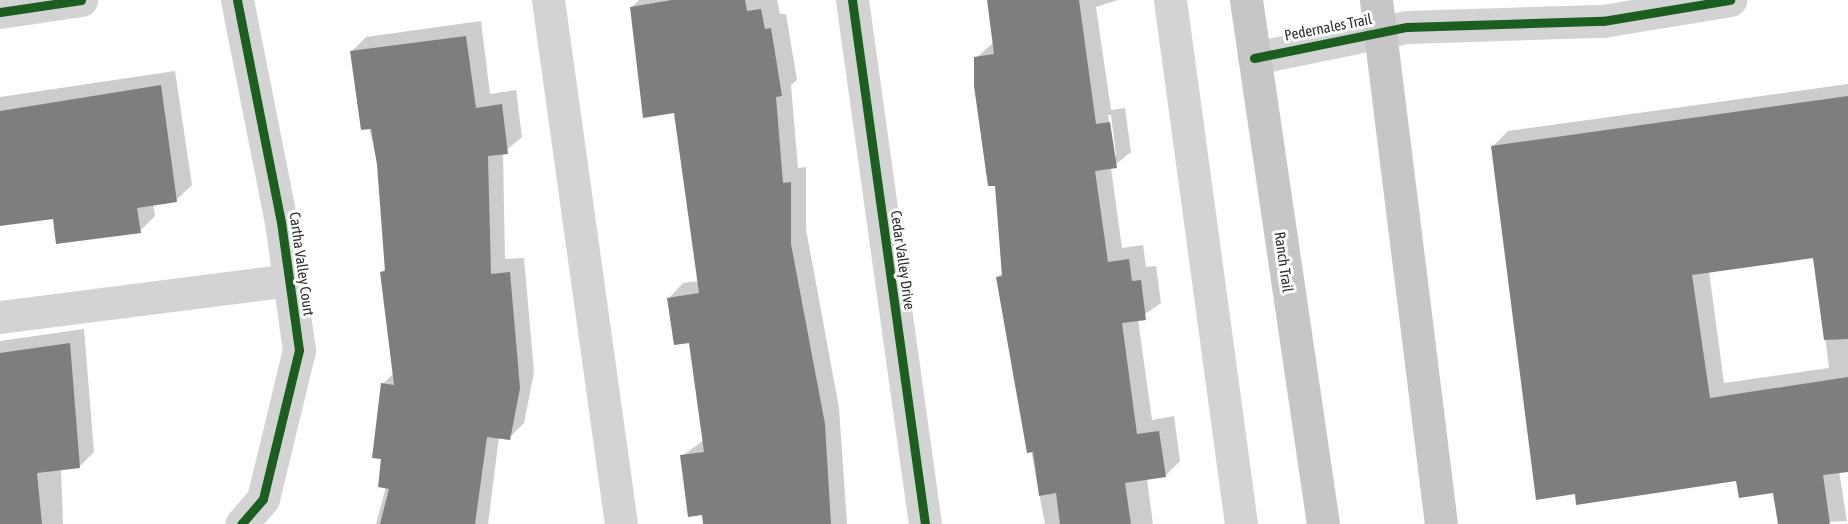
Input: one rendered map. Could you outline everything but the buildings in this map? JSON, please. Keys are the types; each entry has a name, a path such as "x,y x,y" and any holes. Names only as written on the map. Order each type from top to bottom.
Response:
{"main road":[{"name":"Ranch Trail","path":"1246,0 1323,524"},
{"path":"1376,0 1441,524"}],"street":[{"path":"0,12 81,0"},
{"name":"Cartha Valley Court","path":"237,0 290,280 299,350 263,499 241,524"},
{"path":"548,0 621,524"},
{"name":"Cedar Valley Drive","path":"852,0 925,524"},
{"path":"1170,0 1241,524"},
{"name":"Pedernales Trail","path":"1254,58 1381,32 1603,21 1730,0"},
{"path":"0,317 290,280"}],"cycle path":[{"path":"0,12 81,0"},
{"path":"237,0 281,222 299,350 263,499 241,524"},
{"path":"852,0 925,524"},
{"path":"1254,58 1407,27 1603,21 1730,0"}]}
